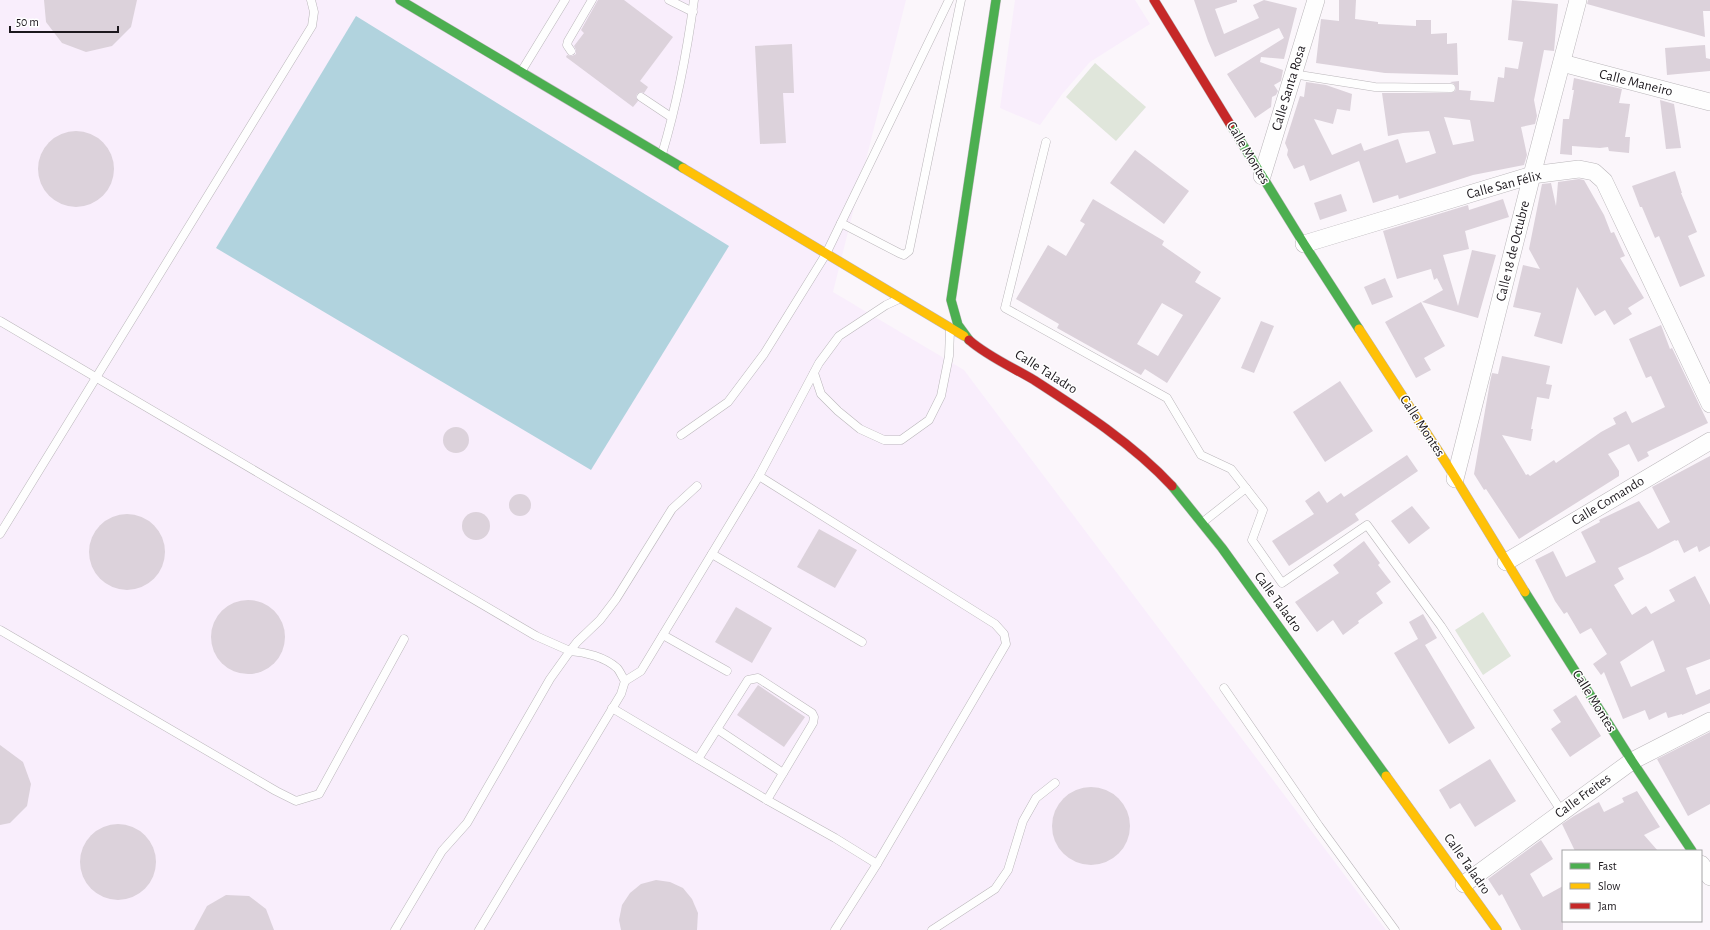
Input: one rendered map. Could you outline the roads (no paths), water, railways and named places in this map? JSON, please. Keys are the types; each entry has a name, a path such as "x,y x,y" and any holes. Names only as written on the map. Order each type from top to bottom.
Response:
{"street":[{"path":"400,0 520,73 661,155 967,338"},
{"path":"967,338 959,328 953,315 951,300 996,0"},
{"name":"Calle Montes","path":"1154,0 1304,244 1448,466 1506,562 1632,761 1691,850"},
{"name":"Calle Santa Rosa","path":"1262,176 1316,0"},
{"name":"Calle 18 de Octubre","path":"1455,479 1578,0"},
{"name":"Calle Maneiro","path":"1562,64 1710,102"},
{"name":"Calle San Félix","path":"1304,244 1532,176 1579,169 1594,172 1604,181 1710,404"},
{"name":"Calle Taladro","path":"967,338 978,348 1085,413 1137,453 1167,481 1202,522 1497,930"},
{"name":"Calle Comando","path":"1506,562 1710,441"},
{"name":"Calle Freites","path":"1464,884 1632,761 1710,721"},
{"path":"1702,865 1710,877"}],"lane":[{"path":"0,534 312,26 314,12 311,0"},
{"path":"520,73 565,0"},
{"path":"571,51 567,45 568,41 592,0"},
{"path":"669,0 693,12"},
{"path":"661,155 688,44 694,0"},
{"path":"681,435 728,402 764,354 826,254 949,0"},
{"path":"841,223 899,253 904,255 909,251 961,0"},
{"path":"1293,74 1375,87 1451,88"},
{"path":"641,97 671,117"},
{"path":"1046,142 1005,308 1167,398 1201,455 1231,469 1262,510 1252,540 1282,582 1367,525 1441,626 1562,812"},
{"path":"479,930 621,694 625,681 641,671 759,476 819,363 840,336 886,305 900,298"},
{"path":"0,321 536,636 570,651 589,654 617,668 625,681"},
{"path":"814,373 821,394 838,411 860,429 884,440 901,440 929,420 942,396 949,356 950,328"},
{"path":"759,476 995,624 1004,634 1006,644 877,864 834,930"},
{"path":"395,930 442,851 467,823 550,680 577,642 600,620 616,599 672,509 697,486"},
{"path":"1202,522 1246,488"},
{"path":"712,554 862,642"},
{"path":"0,630 276,791 296,801 319,794 404,639"},
{"path":"663,635 727,671"},
{"path":"698,759 748,680 758,678 812,714 814,718 814,723 767,800"},
{"path":"1224,688 1319,826 1395,930"},
{"path":"612,708 877,864"},
{"path":"717,729 783,773"},
{"path":"932,930 995,889 1008,870 1023,820 1036,798 1055,783"}],"water":[{"path":"356,16 729,246 591,470 216,248"}]}
